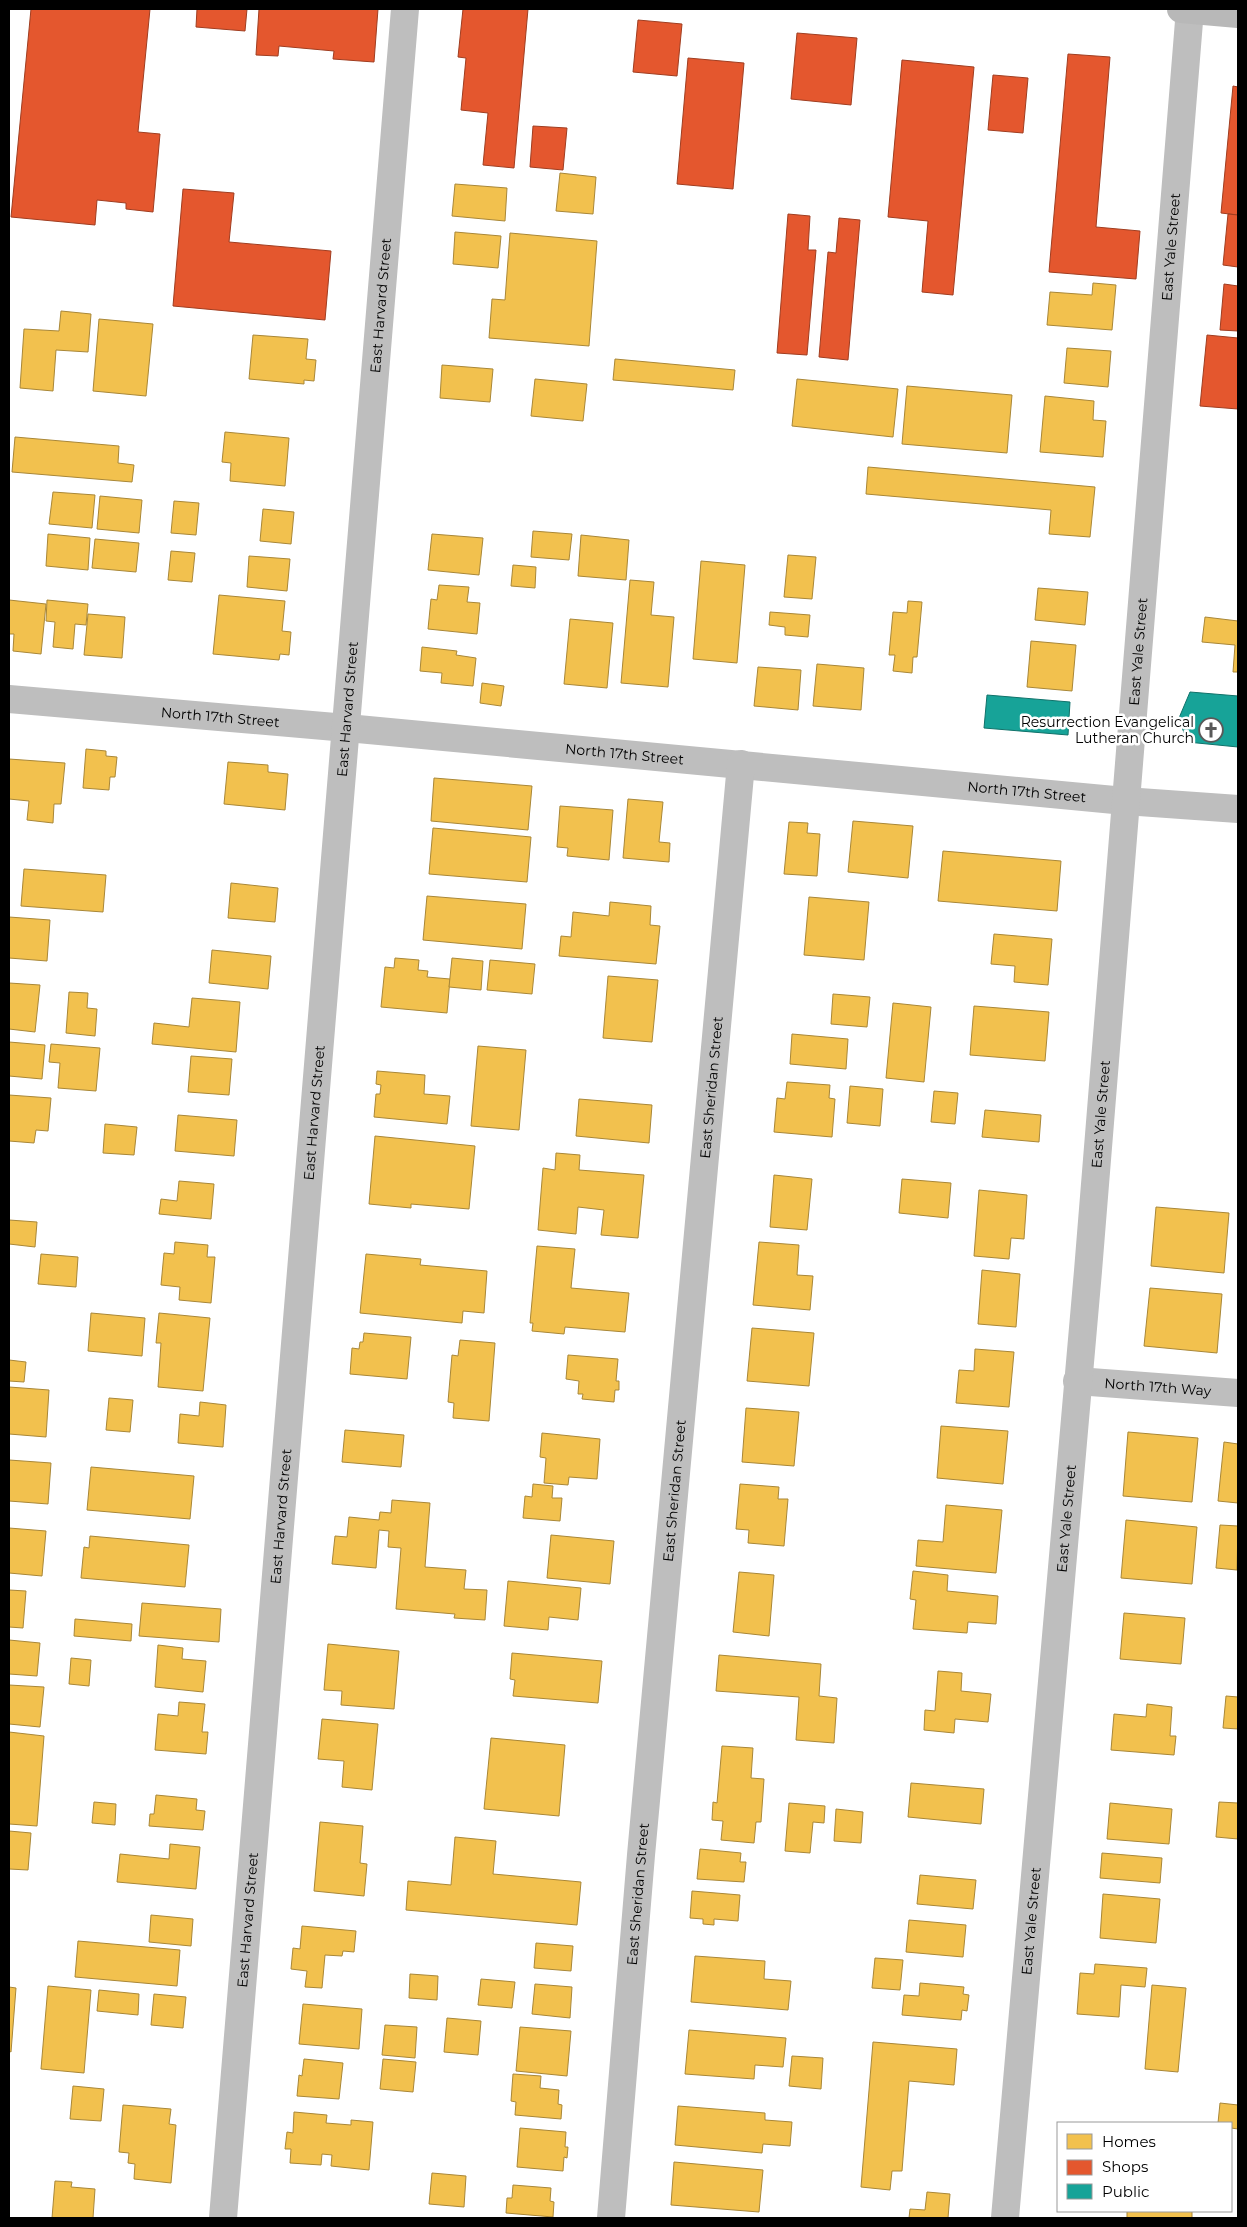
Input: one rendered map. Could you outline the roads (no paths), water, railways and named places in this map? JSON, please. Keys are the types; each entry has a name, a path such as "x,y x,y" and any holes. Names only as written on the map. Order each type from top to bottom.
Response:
{"main road":[{"path":"1186,9 1238,14"}],"street":[{"name":"East Harvard Street","path":"223,2218 279,1523 406,9"},
{"name":"East Yale Street","path":"1005,2218 1088,1272 1186,9"},
{"name":"North 17th Street","path":"9,699 741,764 1125,801 1238,809"},
{"name":"East Sheridan Street","path":"611,2218 643,1835 741,764"},
{"name":"North 17th Way","path":"1077,1381 1238,1393"}],"place":[{"name":"Resurrection Evangelical Lutheran Church","path":"1211,730"}]}
